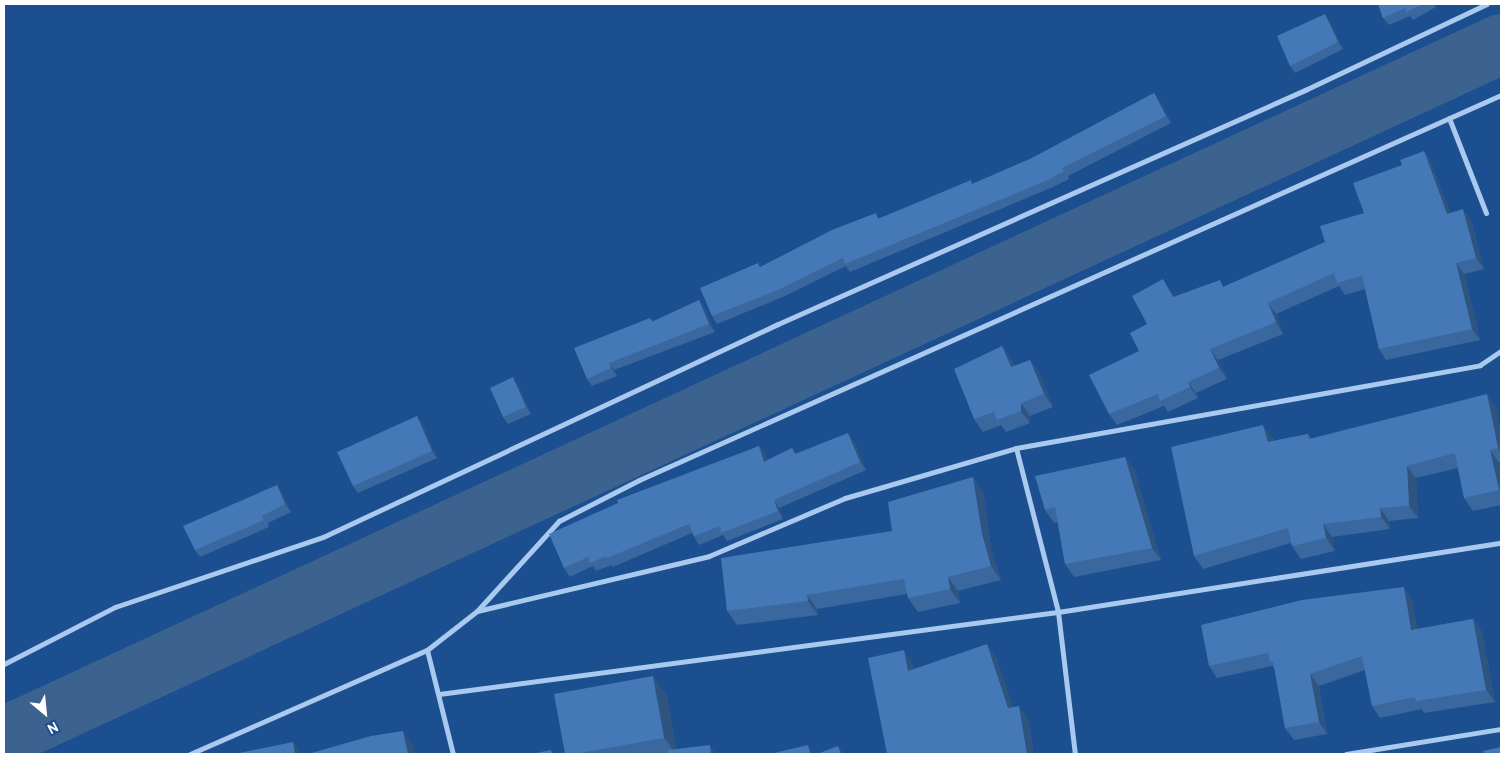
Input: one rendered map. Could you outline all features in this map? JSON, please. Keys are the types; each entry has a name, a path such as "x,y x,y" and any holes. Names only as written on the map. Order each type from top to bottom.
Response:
{"street":[{"path":"4,664 115,607 323,537 778,324 1296,94 1487,4"},
{"path":"190,754 427,650 477,611 559,521 639,480 1501,95"},
{"path":"1449,118 1486,214"},
{"path":"477,611 709,556 845,498 1016,448 1480,365 1501,351"},
{"path":"1016,448 1058,612 1075,754"},
{"path":"439,694 1058,612 1501,543"},
{"path":"427,650 453,754"},
{"path":"1346,754 1501,729"}],"building":[{"path":"1378,4 1423,4 1407,12 1405,8 1383,18"},
{"path":"1325,14 1338,42 1290,66 1277,36"},
{"path":"1154,93 1166,116 1062,168 1064,171 1048,180 845,264 843,258 778,290 712,316 700,288 758,263 760,267 832,230 876,213 878,219 971,180 972,184 1032,158"},
{"path":"1424,151 1447,214 1463,209 1476,258 1456,263 1472,329 1379,349 1362,276 1337,283 1334,273 1268,303 1276,322 1210,349 1219,368 1188,382 1190,387 1160,401 1158,394 1109,414 1089,375 1139,351 1130,333 1147,324 1132,296 1163,279 1173,297 1220,280 1223,287 1325,242 1320,226 1364,213 1353,183 1402,165 1400,160"},
{"path":"699,300 709,324 609,363 611,368 587,379 574,348 650,318 652,322"},
{"path":"1002,346 1011,367 1030,360 1044,394 1021,403 1021,411 997,420 994,412 974,419 954,369"},
{"path":"513,377 526,407 503,417 490,388"},
{"path":"1487,394 1498,448 1490,450 1499,490 1464,498 1455,453 1407,466 1409,506 1380,508 1381,517 1323,524 1326,538 1292,546 1288,528 1194,556 1171,447 1263,425 1268,442 1308,434 1309,439"},
{"path":"417,416 432,451 353,486 337,452"},
{"path":"848,433 860,462 774,500 778,511 721,533 720,526 694,536 689,524 607,558 606,556 590,563 588,557 564,568 549,534 618,503 617,500 759,446 764,462 792,448 795,454"},
{"path":"1125,457 1152,548 1065,564 1055,507 1045,510 1035,476"},
{"path":"973,477 982,534 991,566 948,577 950,589 908,598 904,579 807,595 808,601 727,611 721,558 892,531 888,502"},
{"path":"277,485 285,504 262,516 264,520 195,550 183,526"},
{"path":"1404,587 1411,630 1473,619 1486,690 1416,701 1415,697 1372,706 1362,656 1310,674 1319,722 1285,728 1273,661 1270,662 1268,653 1209,666 1201,625 1302,600"},
{"path":"987,644 1008,708 1019,706 1027,754 887,754 868,658 904,650 908,671"},
{"path":"653,676 664,738 565,754 554,694"},
{"path":"403,731 408,754 308,754 371,736"},
{"path":"293,742 295,754 235,754 239,753"},
{"path":"710,745 711,754 668,754 668,750"},
{"path":"808,745 810,754 770,754"},
{"path":"838,746 841,754 817,754"},
{"path":"1501,747 1501,754 1484,754 1483,751"},
{"path":"551,750 552,754 531,754"}],"waterway":[{"path":"4,737 1501,44"}]}
